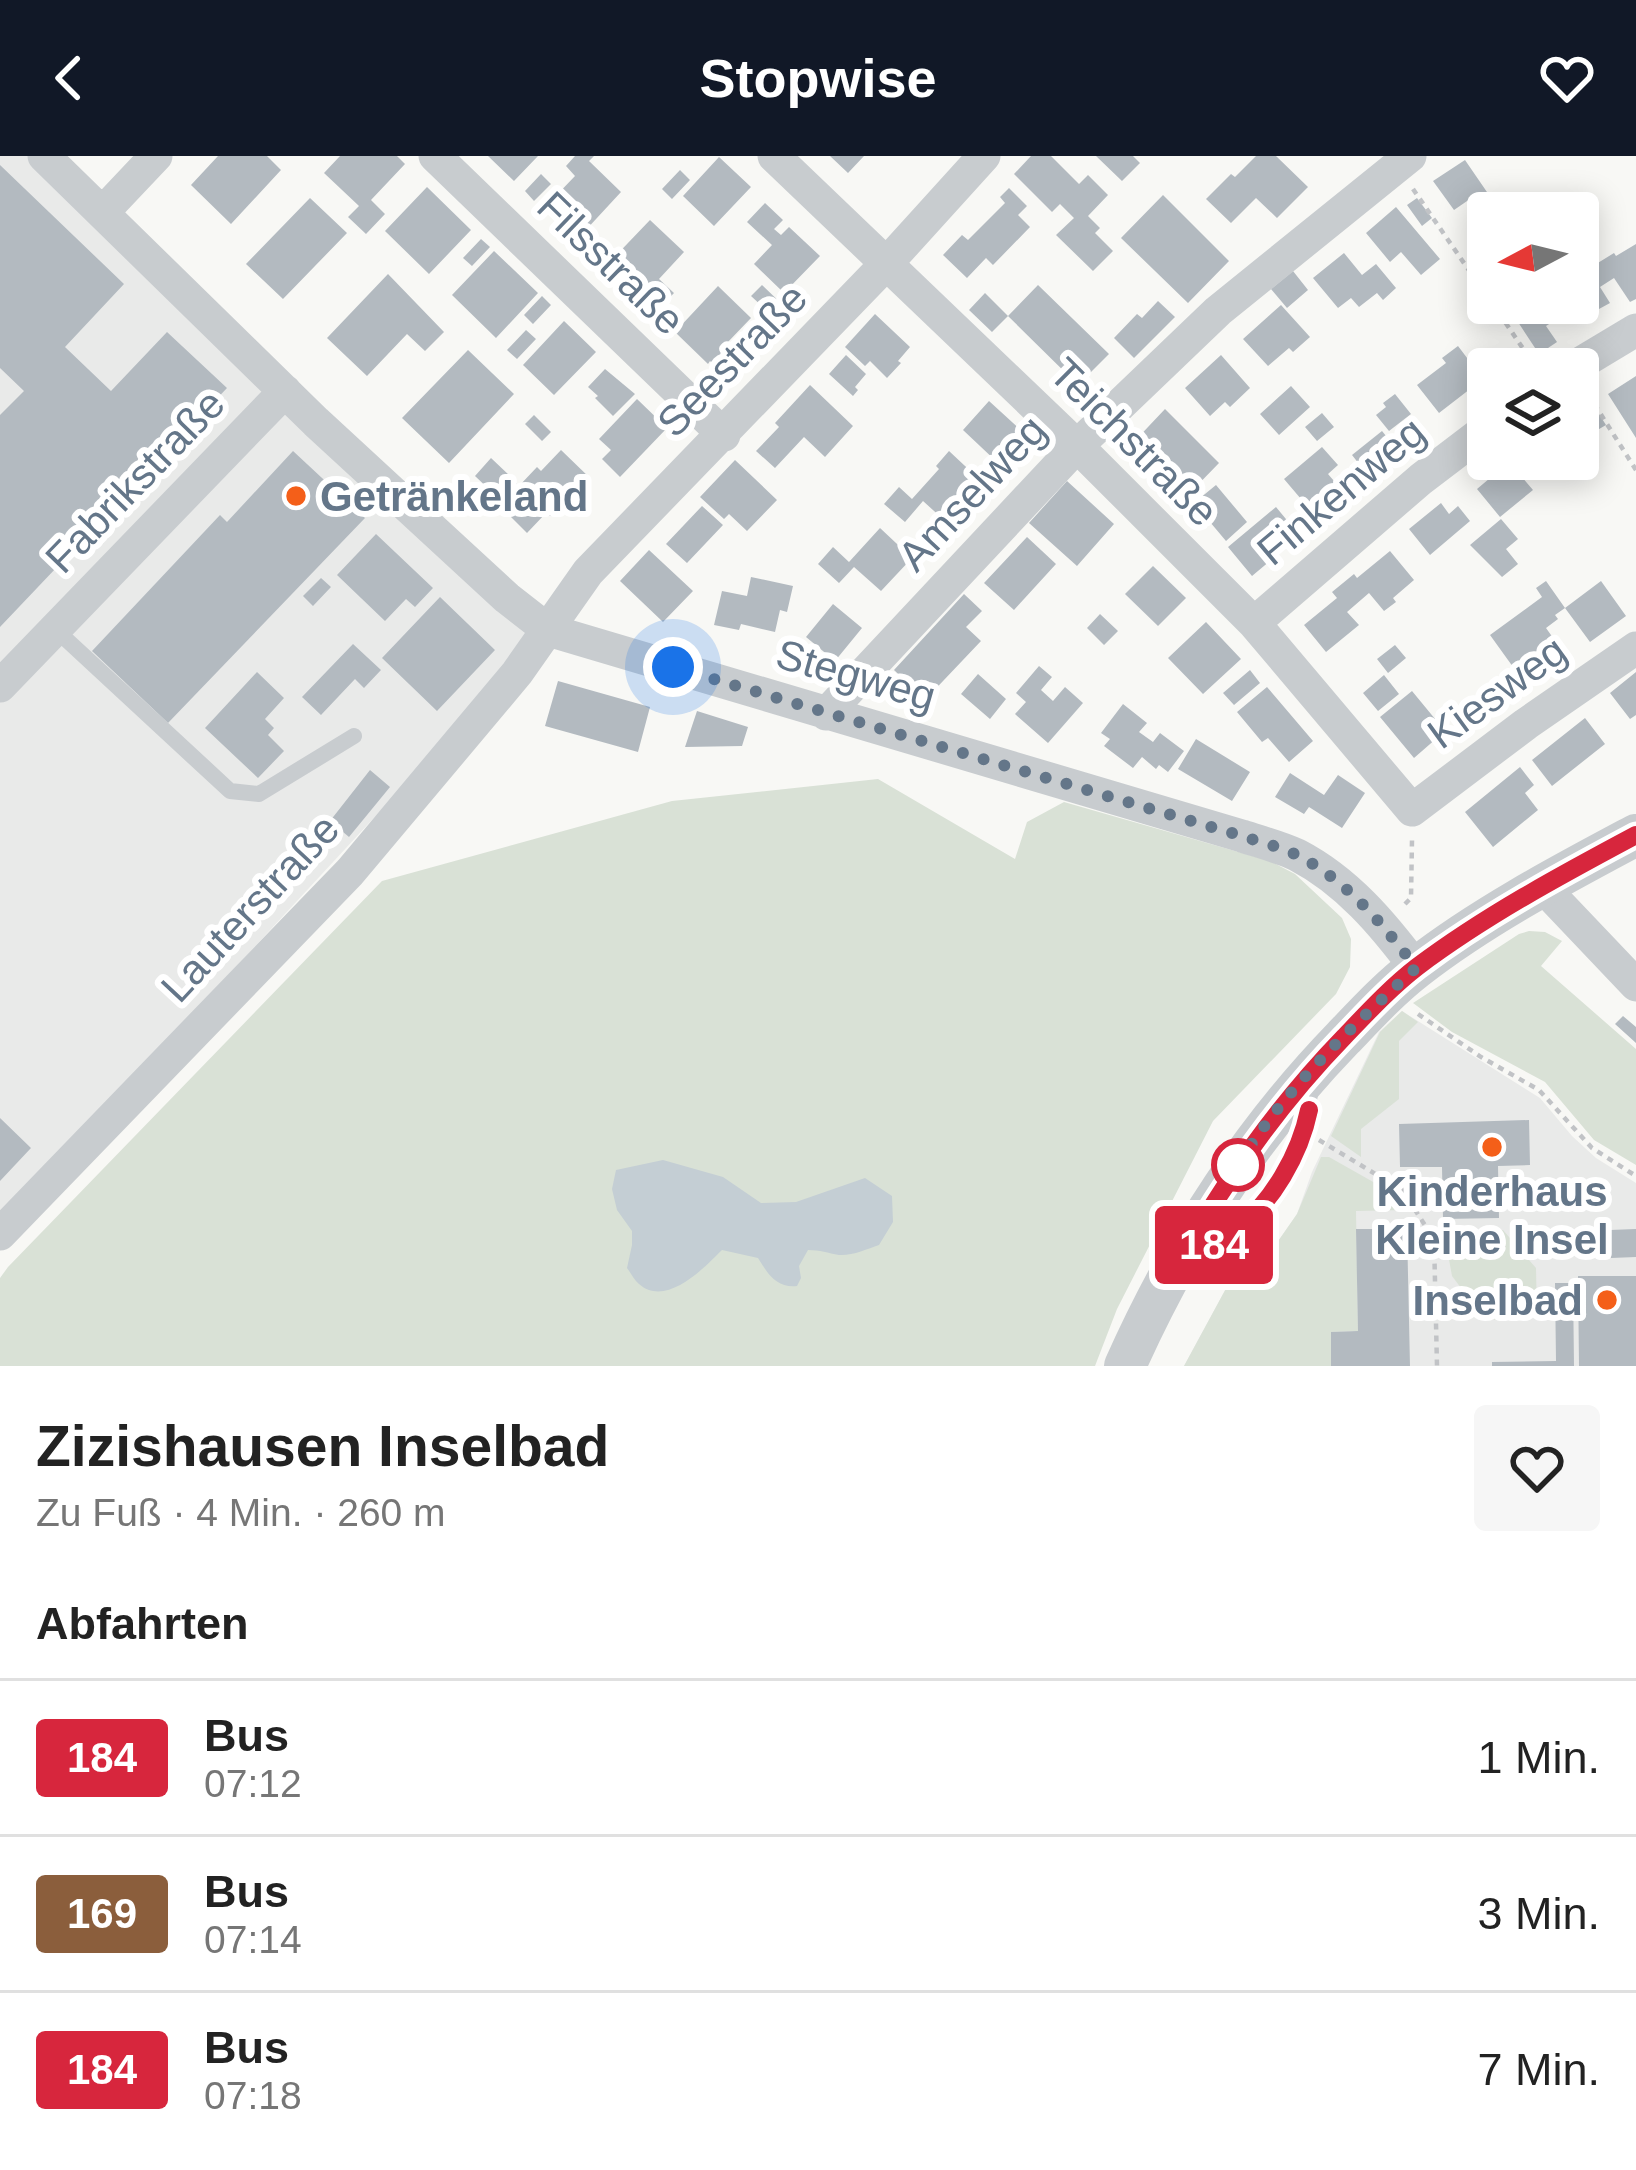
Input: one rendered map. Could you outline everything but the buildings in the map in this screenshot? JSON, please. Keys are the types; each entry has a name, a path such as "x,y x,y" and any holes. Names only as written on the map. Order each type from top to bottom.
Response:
{"street":[{"name":"Stegweg","path":"44,156 285,391 507,598 548,629 1297,855 1348,890 1384,925 1404,979"},
{"path":"103,212 156,156"},
{"name":"Filsstraße","path":"436,156 724,435"},
{"name":"Teichstraße","path":"774,156 1254,623 1412,810"},
{"name":"Seestraße","path":"548,629 588,572 724,435 984,156"},
{"name":"Amselweg","path":"826,714 1077,446 1218,311 1403,161"},
{"path":"1599,352 1636,330"},
{"name":"Fabrikstraße","path":"0,686 285,391"},
{"name":"Finkenweg","path":"1254,623 1467,444"},
{"name":"Lauterstraße","path":"0,1234 350,872 517,674 548,629"},
{"name":"Kiesweg","path":"1412,810 1636,648"},
{"path":"1125,1366 1178,1264 1241,1160 1314,1068 1404,979 1541,885 1636,836"},
{"path":"1541,885 1636,985"}],"lane":[{"path":"55,629 230,791 259,794 354,736"},
{"path":"1178,1264 1217,1243 1256,1213 1304,1132 1314,1068"}],"path":[{"path":"1403,161 1467,263"},
{"path":"1599,412 1636,470"},
{"path":"1384,925 1411,898 1412,810"},
{"path":"1404,979 1405,1004 1539,1090 1592,1148 1636,1176"},
{"path":"1304,1132 1402,1190 1434,1239 1437,1366"}],"shaded area":[{"path":"0,156 35,156 543,635 0,1222"},
{"path":"878,779 1015,859 1027,822 1064,802 1270,861 1295,874 1342,918 1351,939 1350,967 1336,994 1213,1121 1117,1309 1095,1366 0,1366 0,1278 8,1267 382,881 672,801"},
{"path":"1529,931 1545,932 1562,941 1541,966 1636,1049 1636,1165 1594,1140 1545,1082 1452,1032 1413,1003"},
{"path":"1402,1011 1540,1098 1596,1158 1636,1183 1636,1366 1184,1366 1229,1283 1265,1260 1297,1214 1379,1032"},
{"path":"1402,1011 1418,1022 1399,1041 1399,1099 1361,1129 1361,1157 1331,1136 1380,1032"},
{"path":"1321,1157 1391,1192 1405,1210 1356,1211 1358,1331 1331,1332 1331,1366 1184,1366 1229,1283 1265,1260 1297,1214"},
{"path":"663,1160 723,1177 761,1203 796,1202 865,1178 892,1196 893,1222 879,1245 859,1252 839,1255 808,1250 799,1266 797,1286 778,1282 758,1258 722,1250 684,1283 650,1290 627,1268 632,1231 617,1210 612,1189 616,1170"},
{"path":"1503,1230 1536,1268 1537,1317 1485,1320 1452,1276 1444,1232"}],"bus line":[{"name":"184","path":"1309,1110 1292,1159 1256,1213 1217,1243 1178,1264 1268,1122 1370,1010 1416,968 1541,885 1636,835"}],"place":[{"name":"Getränkeland","path":"296,496"},
{"name":"Kinderhaus Kleine Insel","path":"1492,1147"},
{"name":"Inselbad","path":"1607,1300"}],"route":[{"path":"673,667 1242,836 1297,855 1348,890 1384,925 1416,968 1296,1088 1238,1165"}]}
